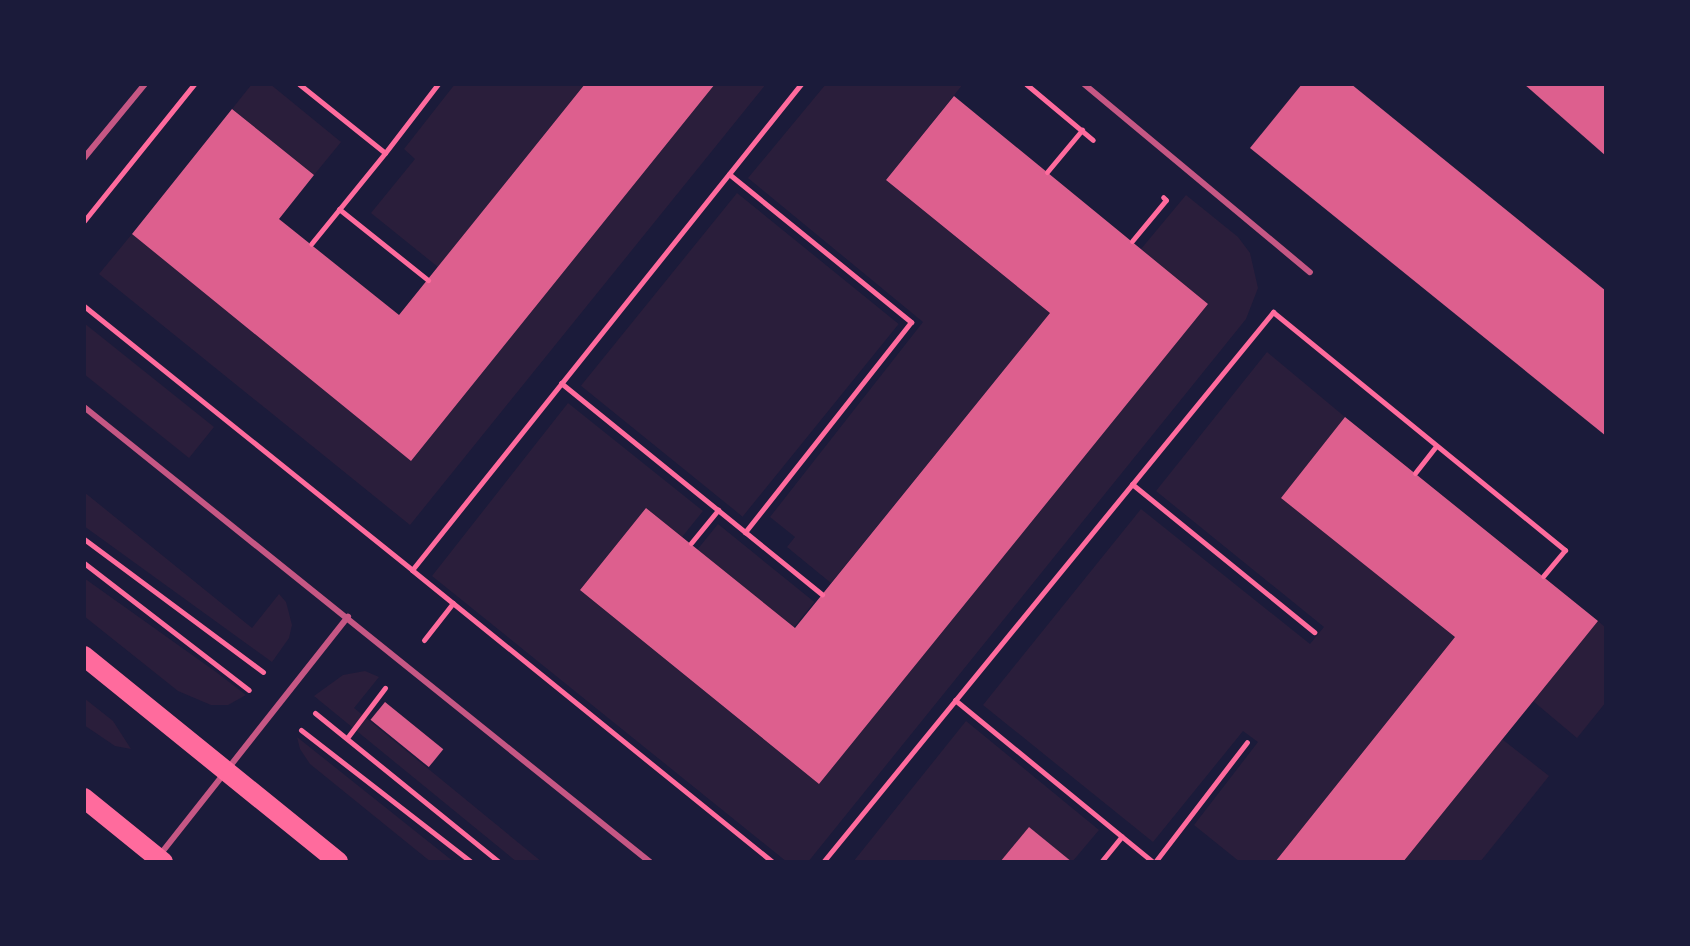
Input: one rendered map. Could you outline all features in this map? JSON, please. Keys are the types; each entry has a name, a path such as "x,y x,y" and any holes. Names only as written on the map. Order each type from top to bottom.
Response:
{"main road":[{"path":"84,656 338,862"},
{"path":"84,798 159,861"}],"lane":[{"path":"84,158 145,84"},
{"path":"1084,84 1310,272"},
{"path":"84,407 650,862"},
{"path":"159,861 348,617"}],"path":[{"path":"84,221 194,84"},
{"path":"299,84 385,153"},
{"path":"309,92 315,84"},
{"path":"311,244 438,84"},
{"path":"412,570 801,84"},
{"path":"1026,84 1102,147"},
{"path":"1047,172 1082,130"},
{"path":"729,174 911,322 745,532"},
{"path":"1132,241 1166,200 1154,190"},
{"path":"339,209 428,280"},
{"path":"84,306 772,862"},
{"path":"823,862 1273,312 1565,550 1543,576"},
{"path":"561,383 822,594"},
{"path":"1415,473 1436,446"},
{"path":"1132,484 1314,632"},
{"path":"691,543 718,510"},
{"path":"84,563 471,862"},
{"path":"955,700 1154,862 1247,742"},
{"path":"1101,862 1122,836"}],"shaded area":[{"path":"252,84 270,84 341,142 314,175 232,109"},
{"path":"455,84 585,84 438,267 371,213 415,159 404,149"},
{"path":"715,84 766,84 410,525 99,274 132,234 411,461"},
{"path":"826,84 963,84 886,180 1050,313 831,583 787,547 795,537 770,517 923,322 748,178"},
{"path":"737,193 899,324 743,517 581,386"},
{"path":"1186,195 1238,237 1250,253 1258,288 1246,319 808,862 787,862 432,576 568,403 703,511 682,537 646,508 580,590 819,784 1208,304 1141,249"},
{"path":"84,323 214,427 189,458 84,374"},
{"path":"1267,352 1345,417 1282,498 1455,637 1275,862 1240,862 1194,825 1258,742 1243,731 1153,842 983,705 1141,509 1310,644 1324,627 1156,491"},
{"path":"84,492 252,628 279,594 286,602 292,625 289,638 272,662 84,526"},
{"path":"718,524 814,602 794,628 697,550"},
{"path":"84,578 246,695 228,705 211,705 178,691 84,616"},
{"path":"1598,621 1606,628 1606,702 1577,738 1533,701"},
{"path":"365,671 379,677 354,708 542,862 517,862 314,696 343,675"},
{"path":"84,698 113,721 131,749 115,746 84,725"},
{"path":"966,721 1099,830 1072,862 1029,827 1000,862 853,862"},
{"path":"297,737 454,862 431,862 310,764 300,749"},
{"path":"1502,739 1549,776 1480,862 1403,862"}],"building":[{"path":"585,84 715,84 411,461 132,234 232,109 314,175 279,219 399,315"},
{"path":"1302,84 1351,84 1606,291 1606,436 1250,148"},
{"path":"1524,84 1606,84 1606,156"},
{"path":"954,96 1208,304 819,784 580,590 646,508 795,628 1050,313 886,180"},
{"path":"1345,417 1598,621 1403,862 1275,862 1455,637 1281,498"},
{"path":"385,702 443,749 429,767 371,720"},
{"path":"1029,827 1072,862 1000,862"}]}
